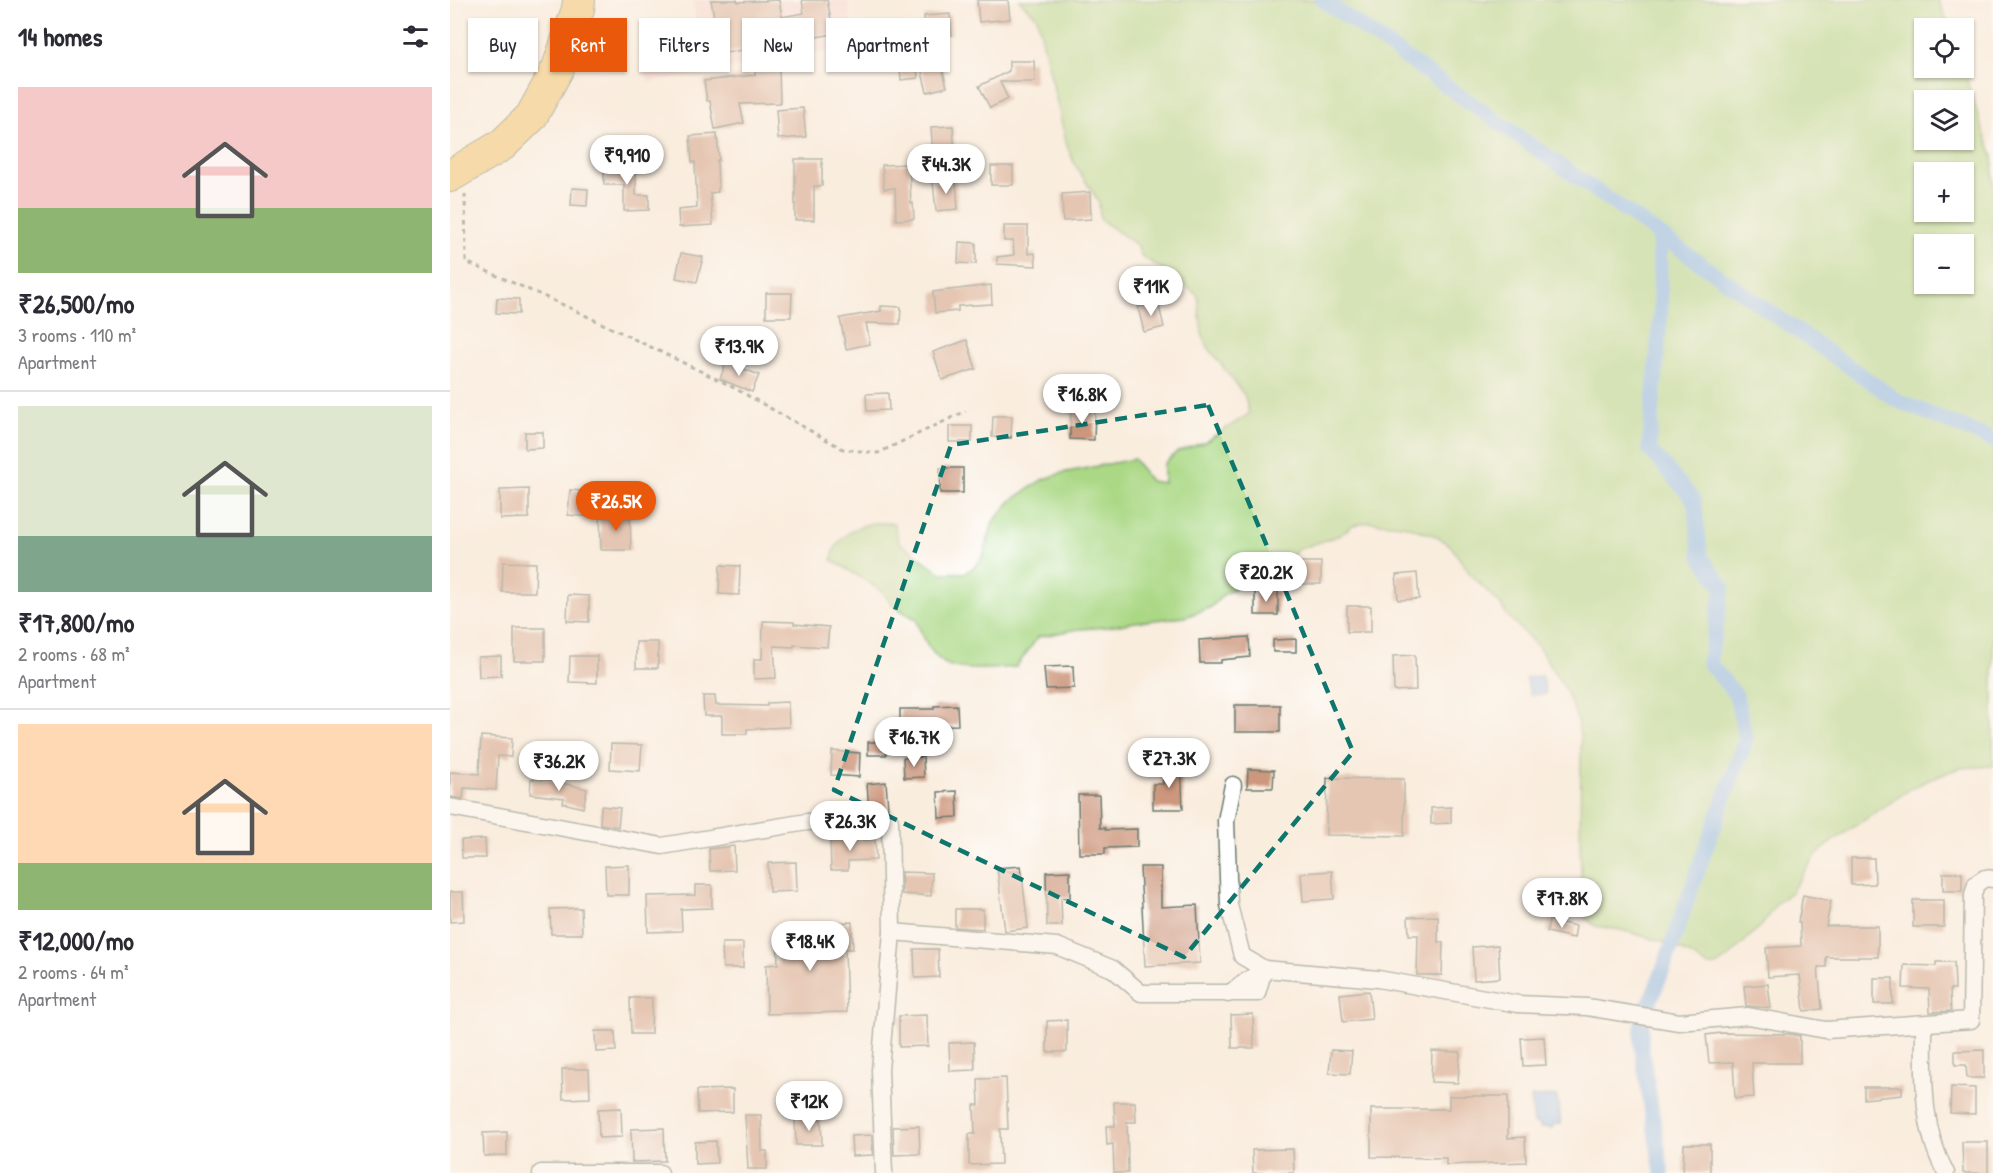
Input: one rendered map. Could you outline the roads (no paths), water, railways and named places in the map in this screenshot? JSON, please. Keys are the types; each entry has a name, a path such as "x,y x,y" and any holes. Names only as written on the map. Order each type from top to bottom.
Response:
{"highway":[{"path":"457,172 502,145 531,117 558,68 579,0"}],"street":[{"path":"1233,785 1226,821 1229,905 1242,957 1264,969 1378,979 1518,1004 1587,1007 1678,1022 1748,1016 1826,1030 1971,1020 1973,895 1976,884 1985,878 1993,879"},
{"path":"450,807 662,846 807,822 890,821 892,932 880,1070 884,1173"},
{"path":"892,932 1057,946 1113,969 1141,993 1257,993 1264,969"},
{"path":"1924,1024 1924,1104 1930,1135 1946,1173"},
{"path":"541,1173 660,1173"}],"water":[{"path":"1542,676 1546,694 1530,695 1526,678"},
{"path":"1557,1096 1561,1124 1554,1124 1552,1128 1540,1128 1540,1124 1534,1123 1531,1097"}],"waterway":[{"path":"1323,0 1898,401 1993,440"},
{"path":"1646,1011 1746,740 1736,695 1709,663 1723,587 1701,557 1694,500 1649,449 1661,310 1659,236"},
{"path":"1648,1005 1658,984"},
{"path":"1642,1023 1641,1045 1662,1173"}]}
